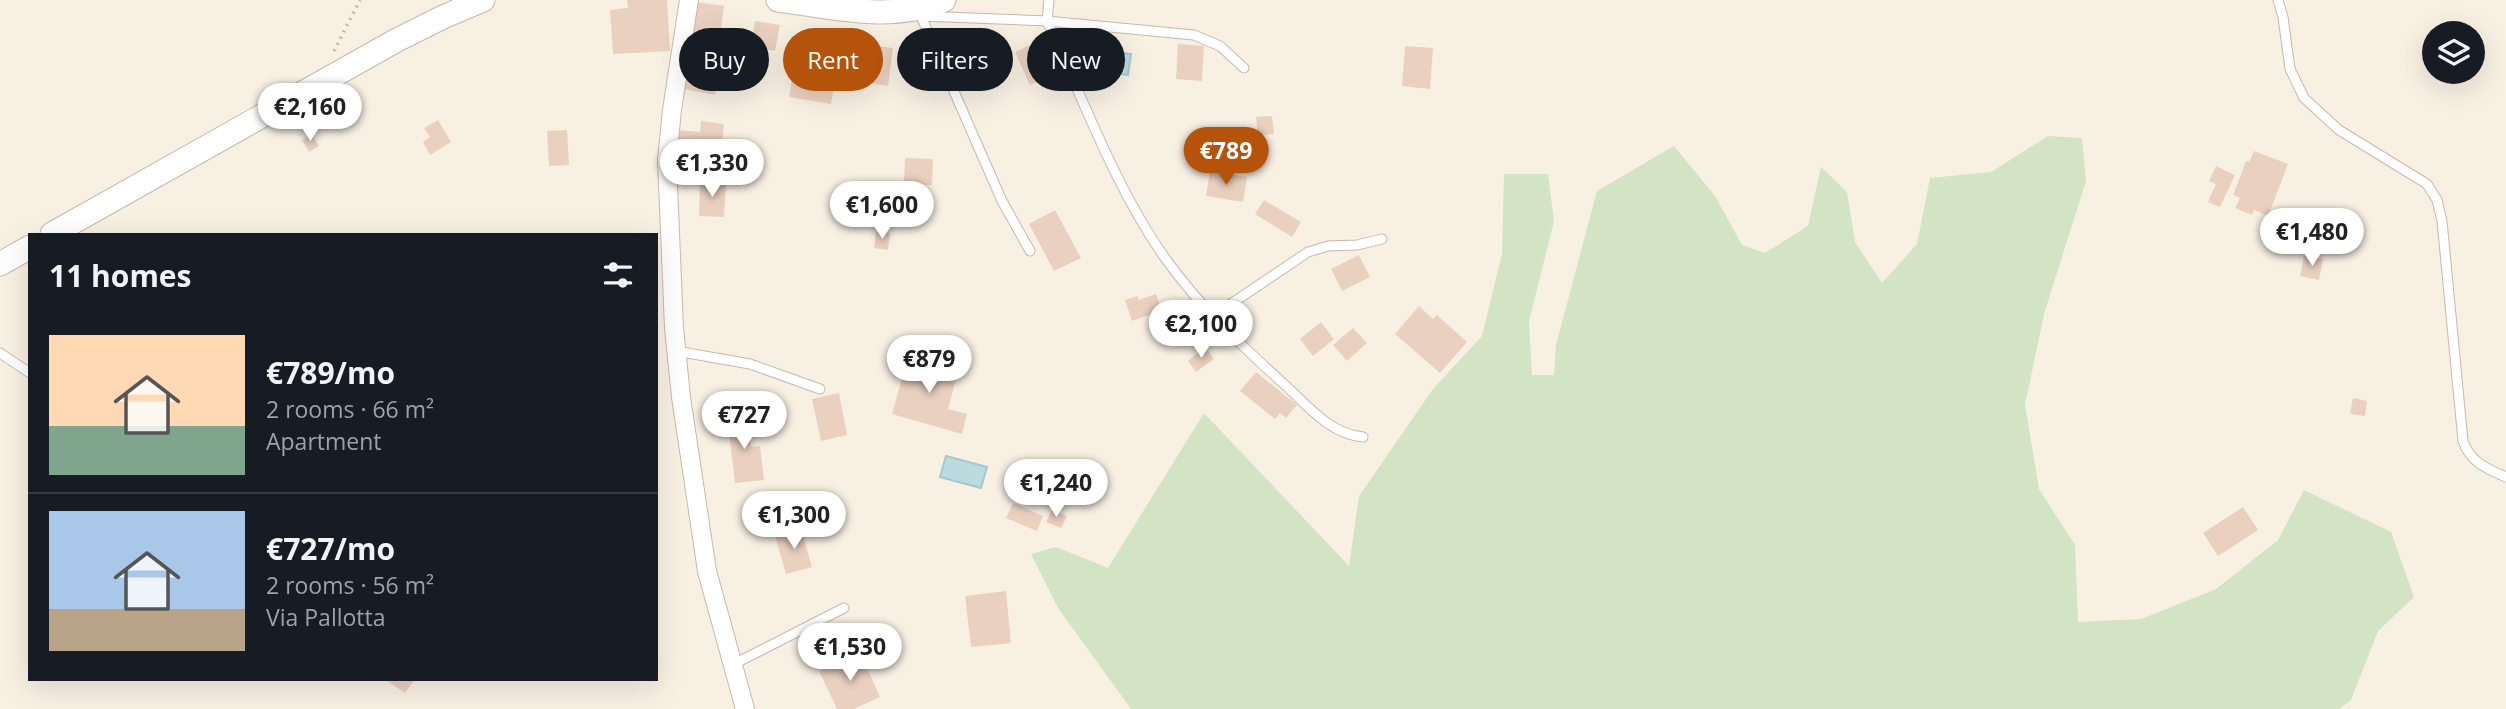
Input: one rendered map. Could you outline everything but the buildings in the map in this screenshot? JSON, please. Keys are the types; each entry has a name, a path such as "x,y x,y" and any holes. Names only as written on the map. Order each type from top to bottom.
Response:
{"street":[{"path":"54,233 397,40 483,0"},
{"path":"690,0 672,110 667,160 676,351 707,570 745,709"},
{"path":"778,0 869,12 916,9 944,0"},
{"path":"0,264 28,248"}],"lane":[{"path":"1049,0 1047,21 1123,187 1175,272 1242,346 1332,427 1363,438"},
{"path":"2277,0 2283,17 2290,69 2304,98 2339,130 2422,180 2437,200 2463,441 2474,460 2506,477"},
{"path":"869,12 1047,21 1194,35 1220,47 1244,68"},
{"path":"921,16 1002,201 1030,251"},
{"path":"1213,316 1308,252 1328,246 1357,245 1382,239"},
{"path":"676,351 750,364 820,389"},
{"path":"0,353 28,372"},
{"path":"734,664 844,608"}],"path":[{"path":"334,52 360,0"}],"green space":[{"path":"2048,136 2082,138 2086,181 2044,314 2025,405 2039,489 2075,545 2078,622 2141,619 2216,589 2278,540 2304,490 2391,532 2414,597 2378,631 2351,700 2339,709 1131,709 1058,608 1031,554 1056,547 1108,568 1204,413 1349,566 1359,496 1433,389 1482,336 1502,254 1504,174 1548,174 1554,221 1529,321 1532,375 1554,375 1556,345 1597,191 1674,146 1715,196 1742,245 1765,253 1808,226 1821,167 1847,192 1855,242 1882,283 1917,244 1930,178 1991,172"}],"water":[{"path":"1125,53 1131,54 1128,75 1125,75"},
{"path":"946,456 987,467 981,488 940,477"}]}
